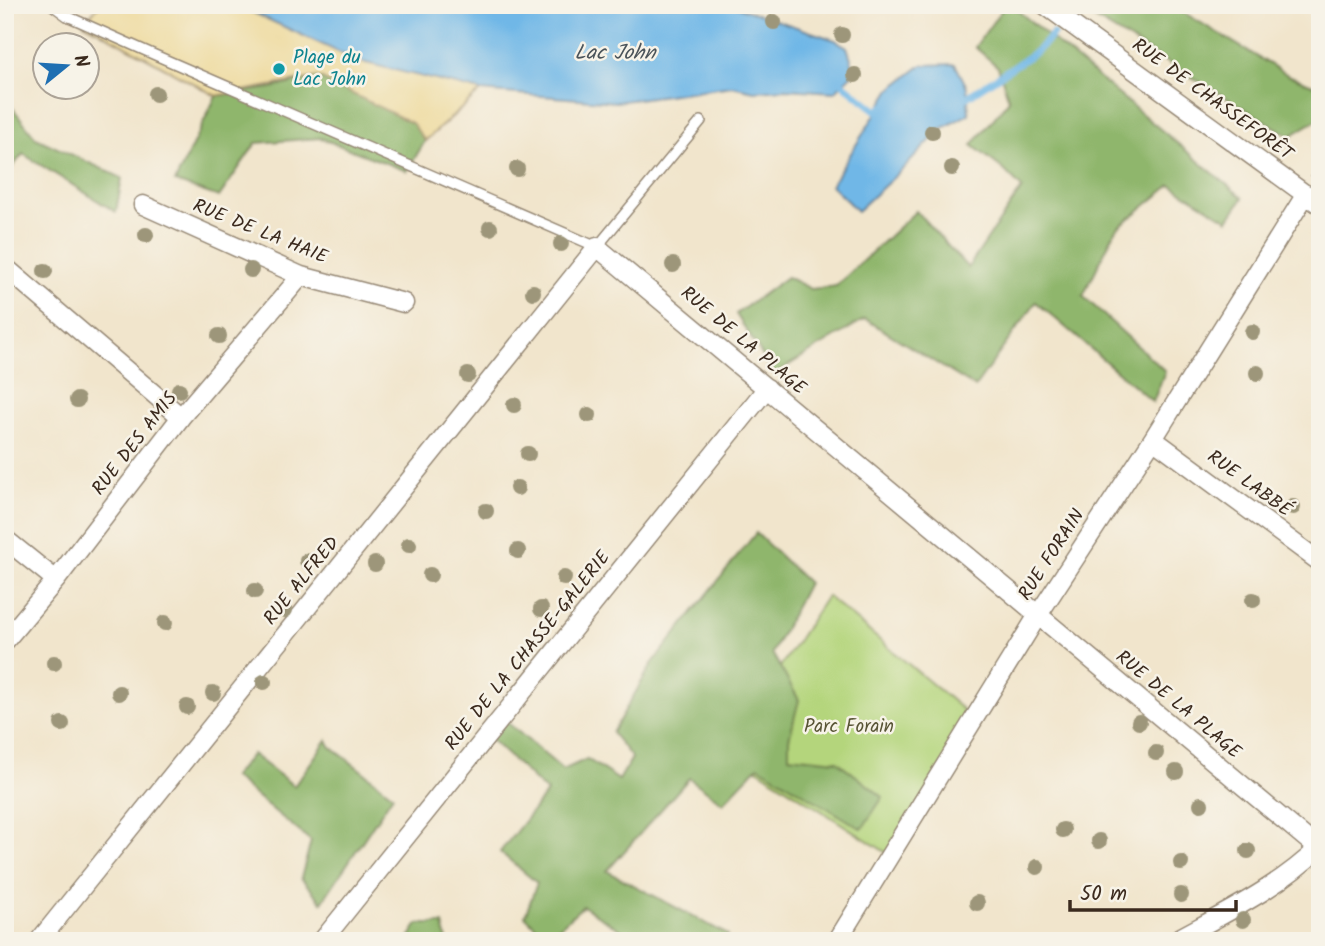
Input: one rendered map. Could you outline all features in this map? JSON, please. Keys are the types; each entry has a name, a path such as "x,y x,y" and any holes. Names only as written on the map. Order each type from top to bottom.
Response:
{"street":[{"name":"RUE DE CHASSEFORÊT","path":"1045,5 1313,200"},
{"name":"RUE FORAIN","path":"836,941 1038,615 1313,200"},
{"name":"RUE DE LA HAIE","path":"143,205 301,276 404,303"},
{"name":"RUE DE LA PLAGE","path":"597,247 1319,849"},
{"name":"RUE ALFRED","path":"39,941 597,247"},
{"path":"5,267 181,417"},
{"name":"RUE DES AMIS","path":"5,641 56,580 181,417 301,276"},
{"name":"RUE DE LA CHASSE-GALERIE","path":"322,941 767,388"},
{"name":"RUE LABBÉ","path":"1153,439 1320,562"},
{"path":"5,540 56,580"},
{"path":"1174,941 1278,882 1319,849"}],"lane":[{"name":"RUE DE LA PLAGE","path":"52,5 67,16 143,50 597,247"},
{"path":"597,247 701,121"}],"green space":[{"path":"1005,5 1011,5 1243,198 1228,220 1171,185 1116,229 1083,296 1165,371 1153,402 1036,302 975,387 865,319 774,374 736,314 787,277 811,289 836,286 916,211 968,268 1022,188 972,145 1009,100 998,67 975,47"},
{"path":"1072,5 1171,5 1288,75 1320,88 1320,118 1290,136"},
{"path":"318,77 413,123 425,141 407,171 320,138 256,143 219,197 175,182 216,96 271,88"},
{"path":"5,98 36,138 122,178 116,212 23,154 5,176"},
{"path":"756,533 808,583 772,653 799,700 789,739 789,756 837,761 883,797 862,829 758,766 723,803 689,778 607,871 728,935 726,941 638,941 583,906 547,938 525,916 537,883 500,852 547,792 484,733 501,717 563,770 587,759 619,780 632,758 612,733 652,664"},
{"name":"Parc Forain","path":"827,596 974,719 890,855 726,749"},
{"path":"327,740 330,746 393,795 322,902 301,878 311,841 233,777 252,754 294,786"},
{"path":"418,924 443,924 447,941 407,941"}],"sand":[{"name":"Plage du Lac John","path":"99,5 237,5 358,61 481,91 425,141 412,123 318,77 216,96 84,23"}],"water":[{"name":"Lac John","path":"237,5 731,5 835,40 847,47 855,71 835,92 785,89 754,91 732,86 616,102 481,91 358,61"},
{"path":"955,64 967,87 969,114 941,129 857,211 831,185 891,89 922,65"}],"waterway":[{"path":"961,101 1037,51 1053,34"},
{"path":"843,84 877,111 884,106"}],"place":[{"name":"Plage du Lac John","path":"279,69"}]}
